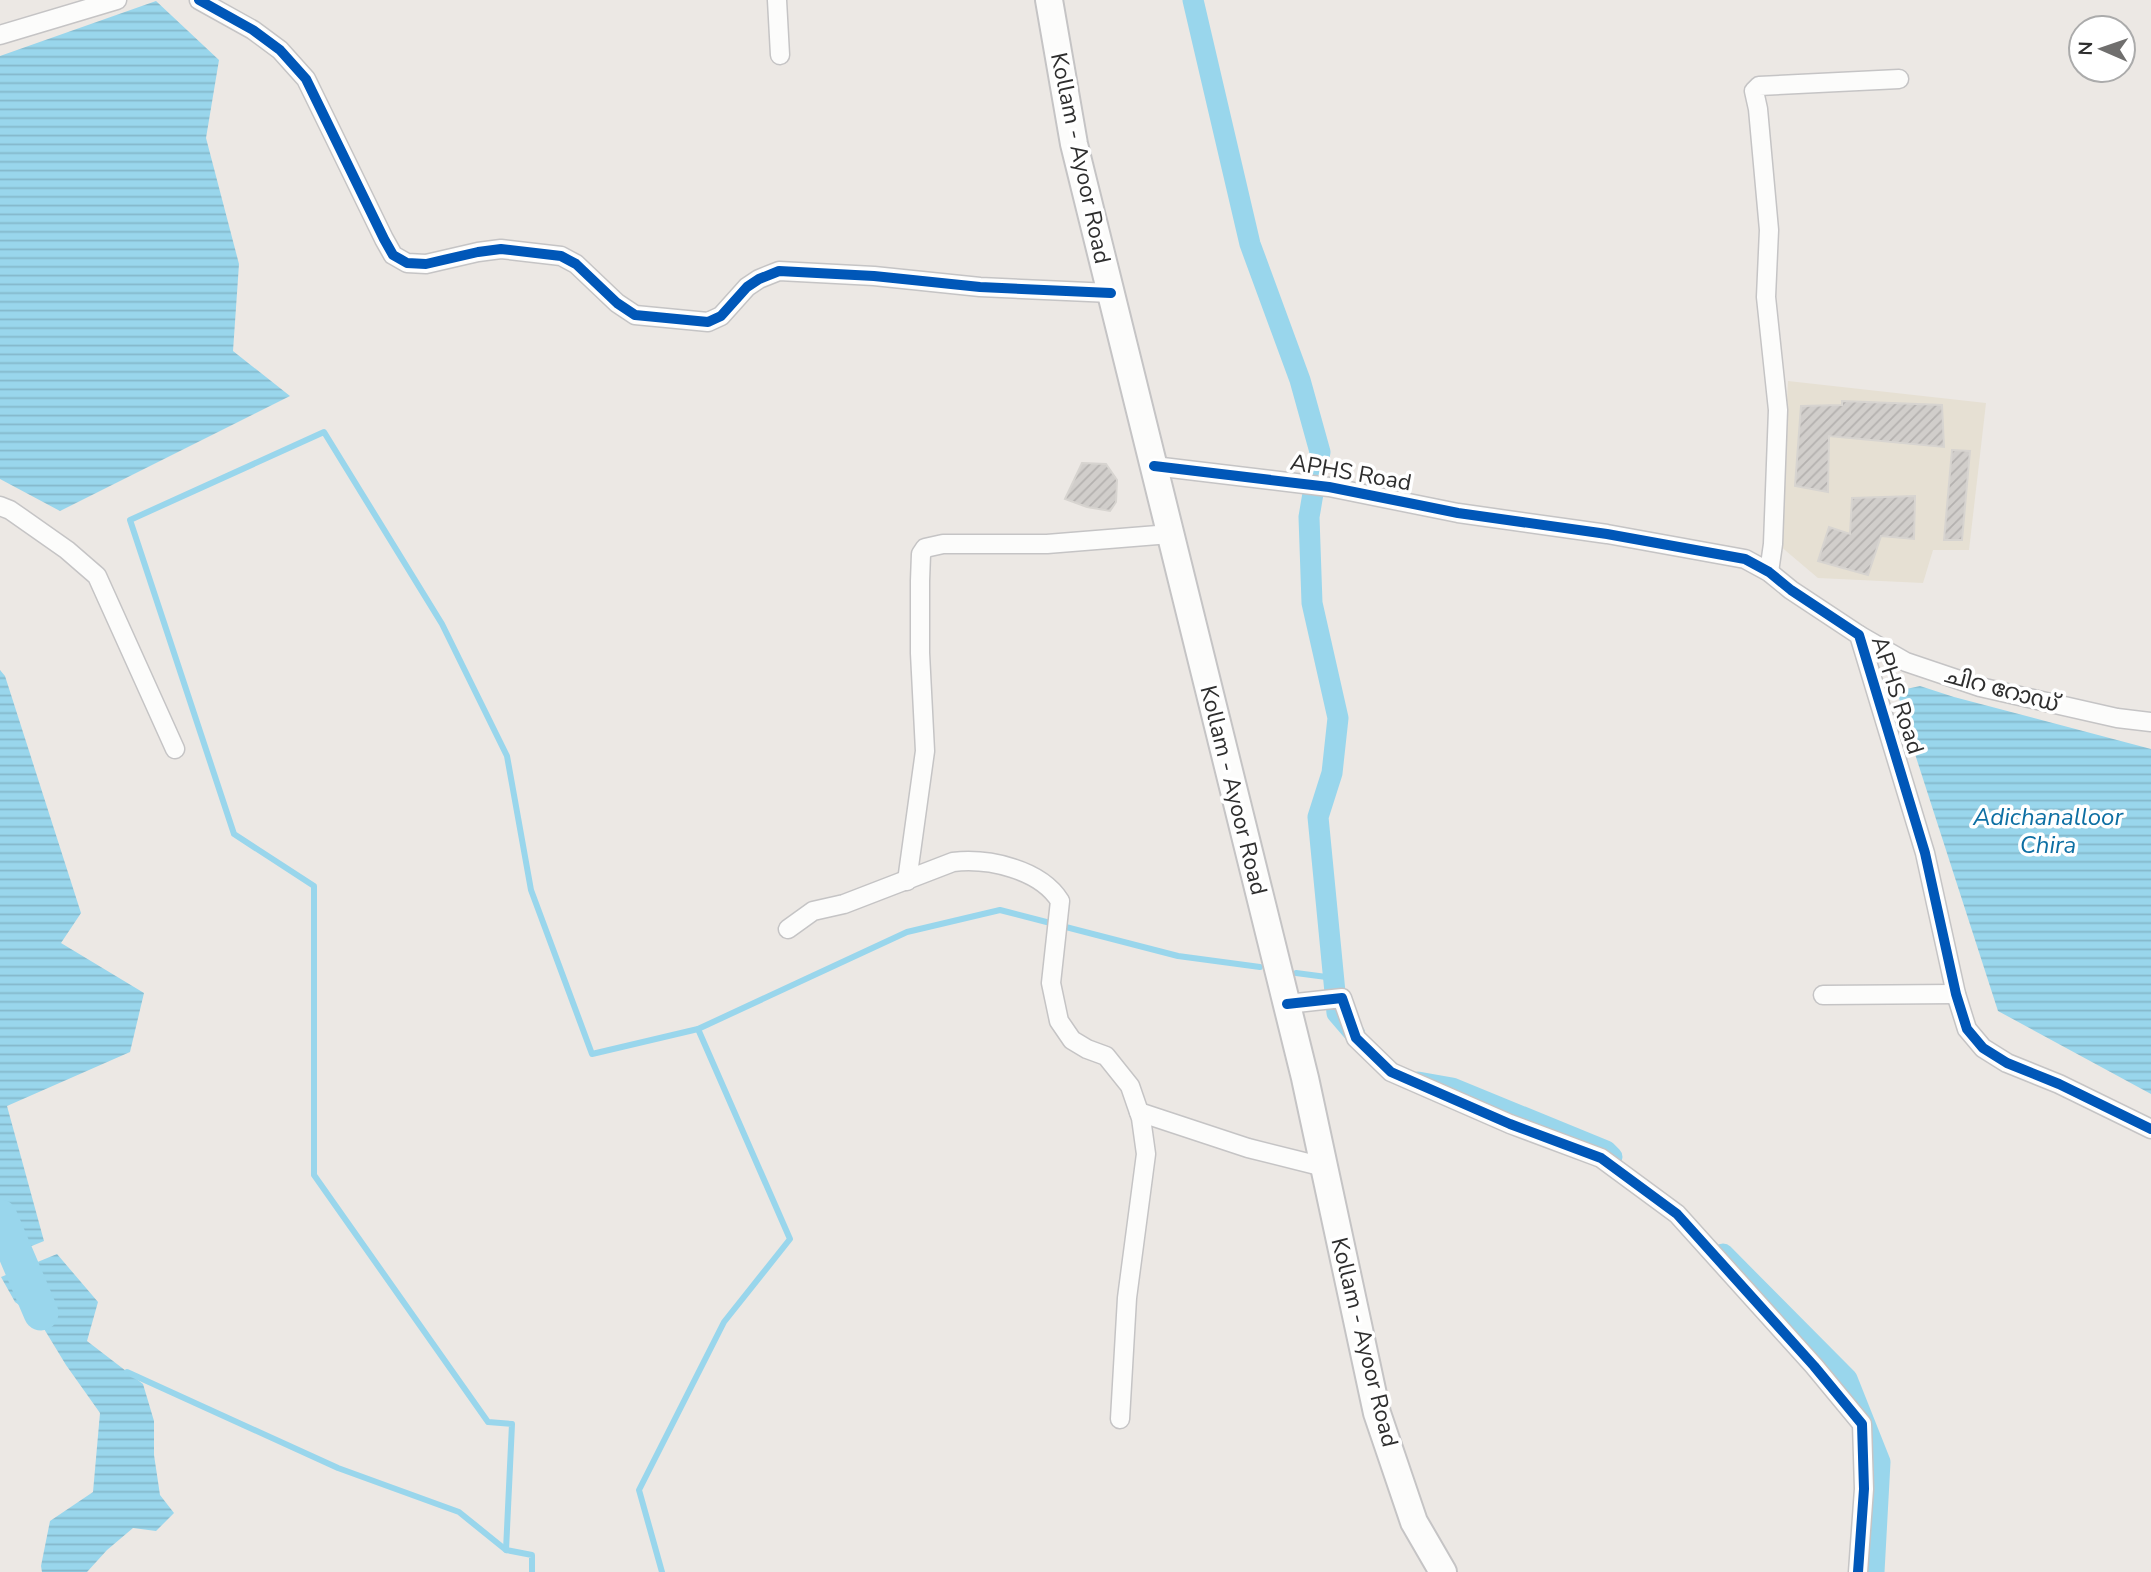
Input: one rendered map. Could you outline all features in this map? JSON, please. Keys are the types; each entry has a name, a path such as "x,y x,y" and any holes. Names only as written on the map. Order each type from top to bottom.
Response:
{"main road":[{"name":"Kollam - Ayoor Road","path":"1049,0 1074,144 1287,1004 1377,1413 1415,1522 1443,1572"}],"street":[{"path":"0,35 117,0"},
{"path":"199,0 253,30 280,50 306,79 384,239 393,255 407,263 426,264 501,249 561,256 576,264 617,303 635,315 708,322 722,316 747,287 779,271 874,276 981,287 1111,293"},
{"path":"777,0 780,55"},
{"path":"1769,572 1773,544 1778,410 1766,297 1769,230 1754,91 1759,86 1769,85 1899,79"},
{"name":"APHS Road","path":"1154,466 1329,487 1458,513 1607,534 1745,559 1769,572 1791,590 1859,635 1925,853 1966,1030 1983,1048 2007,1063 2059,1084 2151,1129"},
{"path":"0,506 10,510 67,550 97,576 175,749"},
{"path":"907,881 925,751 920,653 920,563 925,548 943,544 1047,544 1170,534"},
{"name":"ചിറ റോഡ്","path":"1859,635 1906,662 1980,687 2117,718 2151,722"},
{"path":"788,929 813,911 844,904 953,862 972,860 1026,873 1053,889 1060,901 1051,983 1059,1021 1072,1040 1106,1056 1130,1086 1139,1112 1146,1154 1127,1298 1120,1419"},
{"path":"1823,995 1956,994"},
{"path":"1287,1004 1342,998 1356,1038 1391,1072 1510,1124 1601,1158 1677,1214 1814,1366 1862,1424 1864,1489 1858,1572"},
{"path":"1139,1112 1248,1148 1324,1167"}],"shaded area":[{"path":"1788,381 1986,403 1969,550 1933,550 1923,583 1818,578 1779,545"}],"water":[{"path":"156,1 219,60 206,138 239,264 233,351 290,396 60,511 0,479 0,56"},
{"path":"0,670 5,676 81,913 61,943 144,993 130,1052 7,1106 44,1241 0,1259"},
{"name":"Adichanalloor Chira","path":"1920,686 2151,749 2151,1094 1998,1011 1897,691"},
{"path":"57,1254 98,1302 87,1341 143,1384 154,1421 154,1455 160,1495 174,1513 156,1531 133,1528 87,1572 42,1572 41,1566 50,1521 93,1492 100,1413 38,1319 15,1302 1,1277"}],"building":[{"path":"1842,401 1942,405 1944,447 1829,436 1828,492 1795,486 1801,406 1842,405"},
{"path":"1952,450 1970,451 1962,540 1944,540"},
{"path":"1082,463 1106,464 1117,480 1116,502 1110,511 1065,499"},
{"path":"1915,496 1914,539 1881,536 1868,575 1818,561 1829,527 1850,534 1852,498"}],"waterway":[{"path":"1193,0 1250,244 1300,380 1320,452 1309,517 1312,603 1338,718 1332,773 1318,817 1337,1013 1355,1034"},
{"path":"532,1572 532,1555 506,1550 512,1424 488,1422 314,1175 314,886 234,834 130,520 324,432 442,624 507,756 531,890 592,1054 698,1029 907,932 1000,910 1178,956 1260,967"},
{"path":"1296,973 1334,978"},
{"path":"662,1572 639,1490 724,1322 790,1239 698,1029"},
{"path":"1418,1082 1452,1088 1606,1151 1612,1157"},
{"path":"0,1217 41,1313"},
{"path":"1723,1254 1847,1379 1880,1462 1874,1572"},
{"path":"127,1372 338,1468 459,1512 506,1550"}],"cycle path":[{"path":"199,0 253,30 280,50 306,79 384,239 393,255 407,263 426,264 501,249 561,256 576,264 617,303 635,315 708,322 721,316 747,287 779,271 874,276 980,287 1111,293"},
{"path":"1154,466 1329,487 1458,513 1607,534 1745,559 1769,572 1791,590 1859,635 1925,853 1956,994 1967,1029 1983,1048 2007,1063 2059,1084 2151,1129"},
{"path":"1287,1004 1342,998 1356,1038 1391,1072 1510,1124 1601,1158 1677,1214 1814,1366 1862,1424 1864,1489 1858,1572"}]}
